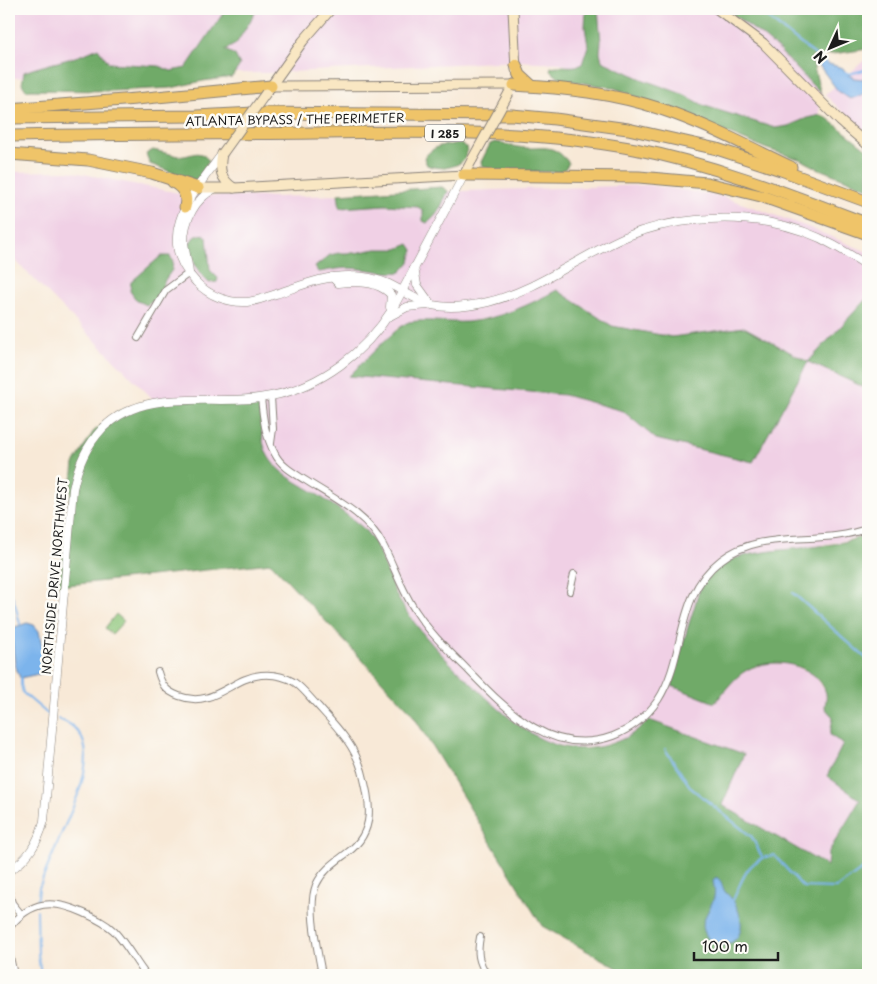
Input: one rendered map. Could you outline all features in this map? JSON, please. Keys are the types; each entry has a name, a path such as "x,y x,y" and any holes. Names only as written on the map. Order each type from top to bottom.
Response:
{"highway":[{"path":"516,65 523,80 532,86"},
{"path":"511,89 532,86 561,88 607,95 661,109 738,142 844,193"},
{"path":"9,109 268,90"},
{"name":"ATLANTA BYPASS / THE PERIMETER","path":"9,118 196,116 254,113 503,115 546,118 628,129 681,140 781,170 868,202"},
{"name":"ATLANTA BYPASS / THE PERIMETER","path":"9,136 411,132 506,134 585,141 642,151 720,170 774,188 868,224"},
{"path":"9,154 88,160 165,177 198,188"},
{"path":"464,175 639,177 700,182 761,196 868,234"},
{"path":"165,177 184,191 186,198 185,207"}],"main road":[{"path":"234,188 225,181 221,173 222,154 303,41 331,9"},
{"name":"NORTHSIDE DRIVE NORTHWEST","path":"464,175 511,89 516,74 513,9"},
{"path":"717,9 763,43 840,121 868,145"},
{"path":"268,90 511,89"},
{"path":"198,188 214,189 464,175"}],"street":[{"path":"222,154 185,207 178,224 176,236 180,260 197,284 222,299 237,302 257,301 332,277 346,276 367,278 388,284 433,305"},
{"name":"NORTHSIDE DRIVE NORTHWEST","path":"9,872 31,852 40,836 44,821 73,489 77,470 95,436 108,423 124,412 143,404 270,397 300,388 326,375 354,354 372,337 386,319 464,175"},
{"path":"189,273 184,242 186,225 198,201 214,189"},
{"path":"386,319 407,307 433,305 464,306 508,296 524,290 626,237 644,230 694,220 724,218 783,226 828,242 868,266"},
{"path":"414,267 417,285 433,305"},
{"path":"138,338 166,290 189,273"},
{"path":"332,277 338,283 370,284 385,289 391,295 391,303 386,319"},
{"path":"270,397 273,429 271,445"},
{"path":"261,398 265,430 278,460 285,467 350,509 369,525 383,545 401,587 417,615 431,632 503,705 541,732 558,739 577,742 597,740 616,735 633,725 650,710 662,693 669,676 692,596 705,575 724,558 741,548 760,542 841,535 868,528"},
{"path":"570,592 574,574"},
{"path":"158,672 163,686 167,690 183,698 197,699 217,695 254,676 270,675 285,678 302,688 340,731 354,751 366,786 370,818 364,835 356,846 332,863 324,872 314,891 313,913 322,975"},
{"path":"9,892 12,904 21,914"},
{"path":"9,928 21,914 34,906 59,905 78,910 97,919 112,930 126,945 146,975"},
{"path":"480,937 477,952 478,959 488,975"},
{"path":"9,952 14,975"}],"shaded area":[{"path":"9,9 725,9 778,49 821,94 819,113 828,123 815,156 560,63 516,61 269,73 132,73 9,78"},
{"path":"868,57 868,134 825,95"},
{"path":"68,171 189,195 277,197 649,185 721,196 805,226 868,252 868,297 809,362 868,389 868,534 842,541 792,550 768,551 731,560 715,572 701,586 672,685 715,703 735,679 747,670 766,663 789,664 814,674 826,693 825,708 833,717 830,734 843,744 860,800 828,853 827,866 722,805 743,754 649,720 626,738 600,746 575,748 549,743 534,736 506,716 436,650 414,623 398,597 379,550 316,494 276,468 265,451 263,439 155,401 9,254 9,172","holes":["557,290 612,326 672,337 744,327 808,362 656,439 623,411 564,395 349,376 398,328 409,322 468,322 506,314 529,306"]}],"green space":[{"path":"226,9 259,9 236,44 225,50 235,55 240,65 232,77 171,88 111,91 26,90 22,84 24,72 80,56 98,48 109,63 159,66 171,71 186,68"},
{"path":"586,9 598,9 602,61 644,80 685,95 705,106 775,128 788,126 820,115 827,118 868,150 868,188 819,169 802,160 767,149 614,88 565,80 555,75 550,70 551,67 582,64 588,46 585,27"},
{"path":"725,9 868,9 868,49 811,57 821,94 778,49"},
{"path":"495,142 526,148 551,149 557,151 569,163 564,170 558,172 494,171 482,166 481,162 490,144"},
{"path":"462,144 467,148 466,155 459,164 446,168 427,165 424,158 437,147"},
{"path":"153,150 178,156 198,153 209,161 197,180 193,180 150,164 146,154"},
{"path":"442,187 448,191 437,213 427,223 423,221 423,211 418,207 385,205 340,208 338,194"},
{"path":"203,234 207,237 210,270 218,278 217,282 209,283 205,279 198,270 192,255 189,244 194,237"},
{"path":"409,244 413,250 410,262 401,272 351,268 318,272 315,267 330,255 376,249 397,249"},
{"path":"161,256 170,256 173,261 172,270 165,280 157,299 147,305 137,301 130,291 131,282"},
{"path":"557,290 612,326 672,337 744,327 808,362 753,462 656,439 623,411 564,395 349,376 388,338 409,322 467,322 491,318 536,301"},
{"path":"868,297 868,389 808,362"},
{"path":"261,400 263,443 274,464 279,470 333,505 364,529 376,545 399,600 415,624 452,665 506,715 541,739 560,746 580,749 601,746 625,738 649,720 744,754 722,805 827,866 828,853 860,800 827,776 843,744 830,735 833,717 825,708 826,693 821,683 803,669 792,665 768,663 742,673 715,703 672,686 701,586 720,567 733,559 749,555 836,544 868,534 868,975 630,975 542,926 411,712 271,563 59,586 74,464 93,432 119,411 155,401"},
{"path":"116,614 124,621 112,634 105,628"}],"water":[{"path":"815,60 843,68 847,74 854,78 863,79 868,73 866,91 850,99 838,91"},
{"path":"27,623 34,625 39,631 47,670 44,673 20,678 15,665 11,631 15,627"},
{"path":"716,877 720,880 725,891 735,904 741,922 740,933 737,938 724,945 710,941 703,925 714,897 713,881"}],"waterway":[{"path":"756,9 827,64"},
{"path":"845,72 849,74 868,69"},
{"path":"9,588 20,624"},
{"path":"793,593 868,660"},
{"path":"21,676 23,693 50,716"},
{"path":"37,904 39,888 75,801 85,768 86,753 82,739 73,727 58,719"},
{"path":"665,749 691,788 752,837 762,857"},
{"path":"733,900 747,871 757,861 765,857 774,855 803,887 836,888 868,865"},
{"path":"37,910 38,954 41,975"}]}
